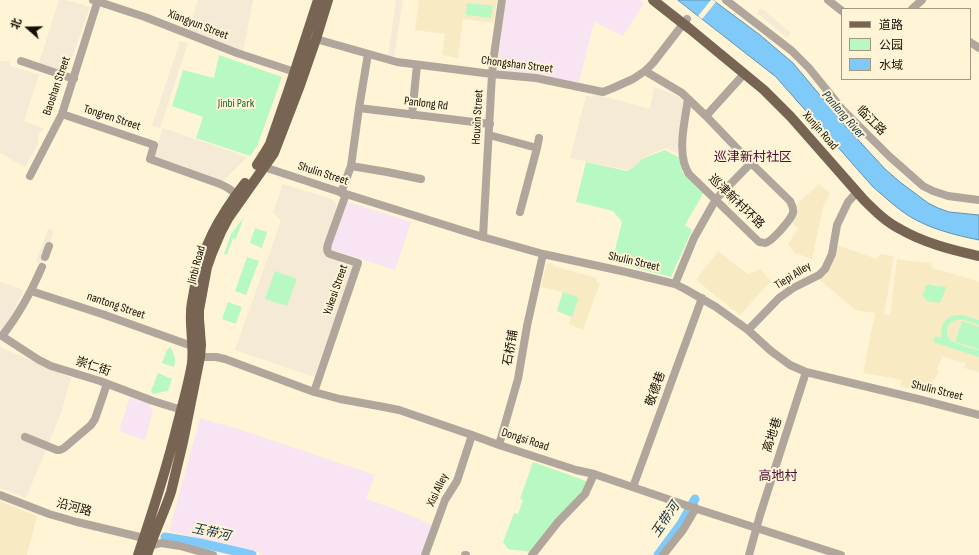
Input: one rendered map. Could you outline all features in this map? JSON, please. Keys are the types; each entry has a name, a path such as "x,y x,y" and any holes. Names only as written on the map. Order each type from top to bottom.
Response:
{"main road":[{"name":"Jinbi Road","path":"147,546 161,486 182,410 192,362 190,331 191,311 196,279 204,251 224,212 270,144 318,0"},
{"name":"Jinbi Road","path":"138,555 147,546 167,505 171,492 183,442 200,357 200,310 212,253 229,217 274,153 299,88 328,0"},
{"name":"Xunjin Road","path":"653,0 685,21 775,93 864,192 884,212 902,225 925,235 942,241 979,250"},
{"name":"Xunjin Road","path":"663,0 776,101 857,192 886,220 899,229 930,243 979,256"},
{"path":"142,555 154,517 161,486"}],"street":[{"name":"Xiangyun Street","path":"96,0 294,72"},
{"name":"Baoshan Street","path":"30,176 62,114 74,78 96,0"},
{"name":"Houxin Street","path":"483,237 492,74 502,0"},
{"name":"临江路","path":"726,0 792,51 809,68 842,109 889,156 923,186 933,192 948,196 979,200"},
{"path":"828,0 841,10"},
{"name":"Chongshan Street","path":"316,39 391,61 536,78 603,92 633,79 645,71 653,63 685,21"},
{"path":"343,194 351,166 368,54"},
{"path":"21,61 74,78"},
{"path":"412,115 417,65"},
{"path":"645,71 682,93 688,99"},
{"path":"706,116 744,74"},
{"name":"巡津新村环路","path":"688,99 790,201 793,206 793,212 788,221 769,242 759,242 690,174 686,168 683,160 682,145 688,99"},
{"name":"Panlong Rd","path":"359,108 490,124"},
{"name":"Tongren Street","path":"62,114 154,145 150,160 220,184 236,194"},
{"path":"488,135 537,148"},
{"path":"520,212 539,138"},
{"path":"675,284 694,238 716,199 751,163"},
{"path":"351,166 421,179"},
{"name":"Shulin Street","path":"264,167 343,194 483,237 543,254 675,284 716,307 748,330 770,351 790,365 806,372 979,414"},
{"name":"Tiepi Alley","path":"748,330 779,298 793,288 819,275 825,269 832,254 838,220 848,202 857,192"},
{"name":"Yukesi Street","path":"314,392 358,263 330,254 327,250 343,194"},
{"path":"45,258 49,246"},
{"name":"石桥铺","path":"499,444 518,379 527,326 543,254"},
{"path":"31,291 42,266"},
{"name":"nantong Street","path":"31,291 192,346"},
{"name":"崇仁街","path":"31,291 2,336 51,366 182,410"},
{"name":"敬德巷","path":"633,488 702,298"},
{"name":"Dongsi Road","path":"200,357 216,357 225,359 314,392 340,399 399,410 576,470 594,474 841,555"},
{"name":"高地巷","path":"749,555 806,372"},
{"path":"25,437 57,450 64,448 91,425 95,419 107,384"},
{"name":"Xisi Alley","path":"426,555 446,500 456,481 472,434"},
{"path":"532,555 558,522 585,494 594,474"},
{"name":"沿河路","path":"0,495 48,514 77,522 147,546 161,543 180,546 213,555"},
{"path":"663,555 683,530 695,508"}],"shaded area":[{"path":"59,0 66,0 90,7 67,72 39,63"},
{"path":"198,0 253,0 243,53 188,31"},
{"path":"396,0 403,0 394,58 388,57"},
{"path":"419,0 497,0 494,23 463,19 458,58 442,55 445,34 415,30"},
{"path":"506,0 640,0 644,4 623,36 594,22 579,82 497,71"},
{"path":"761,8 791,33 787,38 757,13"},
{"path":"180,41 188,43 160,128 152,126"},
{"path":"0,61 10,61 10,66 39,75 24,121 45,129 39,134 38,144 25,167 0,153"},
{"path":"654,87 677,96 685,102 681,142 677,153 665,148 642,158 635,166 627,170 570,158 586,96 592,97 593,94 650,109"},
{"path":"163,128 247,157 218,186 151,164"},
{"path":"283,184 332,199 336,204 337,211 323,253 356,265 314,377 235,350 281,221 273,212"},
{"path":"819,184 830,193 823,207 812,259 795,253 788,244 798,229 789,220 797,211 797,204"},
{"path":"345,201 411,222 395,270 330,249"},
{"path":"48,229 54,231 42,264 36,262"},
{"path":"837,245 877,259 880,254 894,256 884,315 890,315 897,259 931,263 932,268 979,282 979,372 964,368 966,362 962,363 942,356 937,370 939,371 930,384 928,393 900,386 902,380 863,373 875,313 855,310 819,279"},
{"path":"718,251 748,274 760,269 771,281 740,315 696,280"},
{"path":"550,263 553,264 553,266 597,278 596,281 600,283 583,330 569,324 571,317 556,311 563,292 541,287 546,266"},
{"path":"0,282 24,290 0,338"},
{"path":"0,347 71,378 61,413 26,498 0,488"},
{"path":"130,397 149,404 153,411 145,440 119,431"},
{"path":"200,418 238,429 375,475 366,499 432,525 422,555 264,555 169,531"},
{"path":"0,501 37,516 27,555 0,555"}],"green space":[{"path":"467,3 493,6 491,18 466,15"},
{"name":"Jinbi Park","path":"219,55 282,77 258,144 250,156 196,138 203,117 172,106 183,70 214,78"},
{"path":"665,150 680,158 682,172 704,192 685,225 692,230 671,277 612,262 622,222 613,211 576,202 586,162 627,171 642,159"},
{"path":"244,217 236,239 233,238 227,255 224,254 231,234"},
{"path":"255,228 267,232 262,248 250,243"},
{"path":"247,257 259,261 246,295 235,291"},
{"path":"275,271 297,279 287,306 265,299"},
{"path":"928,284 946,287 940,303 927,301 922,295 925,290 925,286"},
{"path":"563,292 579,298 572,317 557,311"},
{"path":"228,302 242,307 236,324 222,319"},
{"path":"956,315 963,315 979,320 979,325 963,320 954,321 947,329 947,332 952,341 979,350 979,357 933,342 935,336 942,338 941,330 943,323 948,318"},
{"path":"962,321 979,327 979,349 955,342"},
{"path":"170,347 175,357 174,367 162,363 167,350"},
{"path":"158,373 172,379 168,391 153,394 151,391"},
{"path":"533,462 586,481 580,496 531,552 508,549 503,542 514,513 518,514 523,500 520,499"}],"water":[{"path":"678,0 713,0 760,35 793,63 850,131 885,169 900,182 928,203 938,208 949,212 979,215 979,240 952,234 925,225 895,206 873,187 776,77"}],"pier":[{"path":"711,0 716,2 702,19 698,16"}],"waterway":[{"name":"玉带河","path":"658,555 681,524 695,499"},
{"name":"玉带河","path":"165,537 200,543 252,555"}],"district":[{"name":"巡津新村社区","path":"753,158"},
{"name":"高地村","path":"778,477"}],"water label":[{"name":"Panlong River","path":"843,115"}]}
